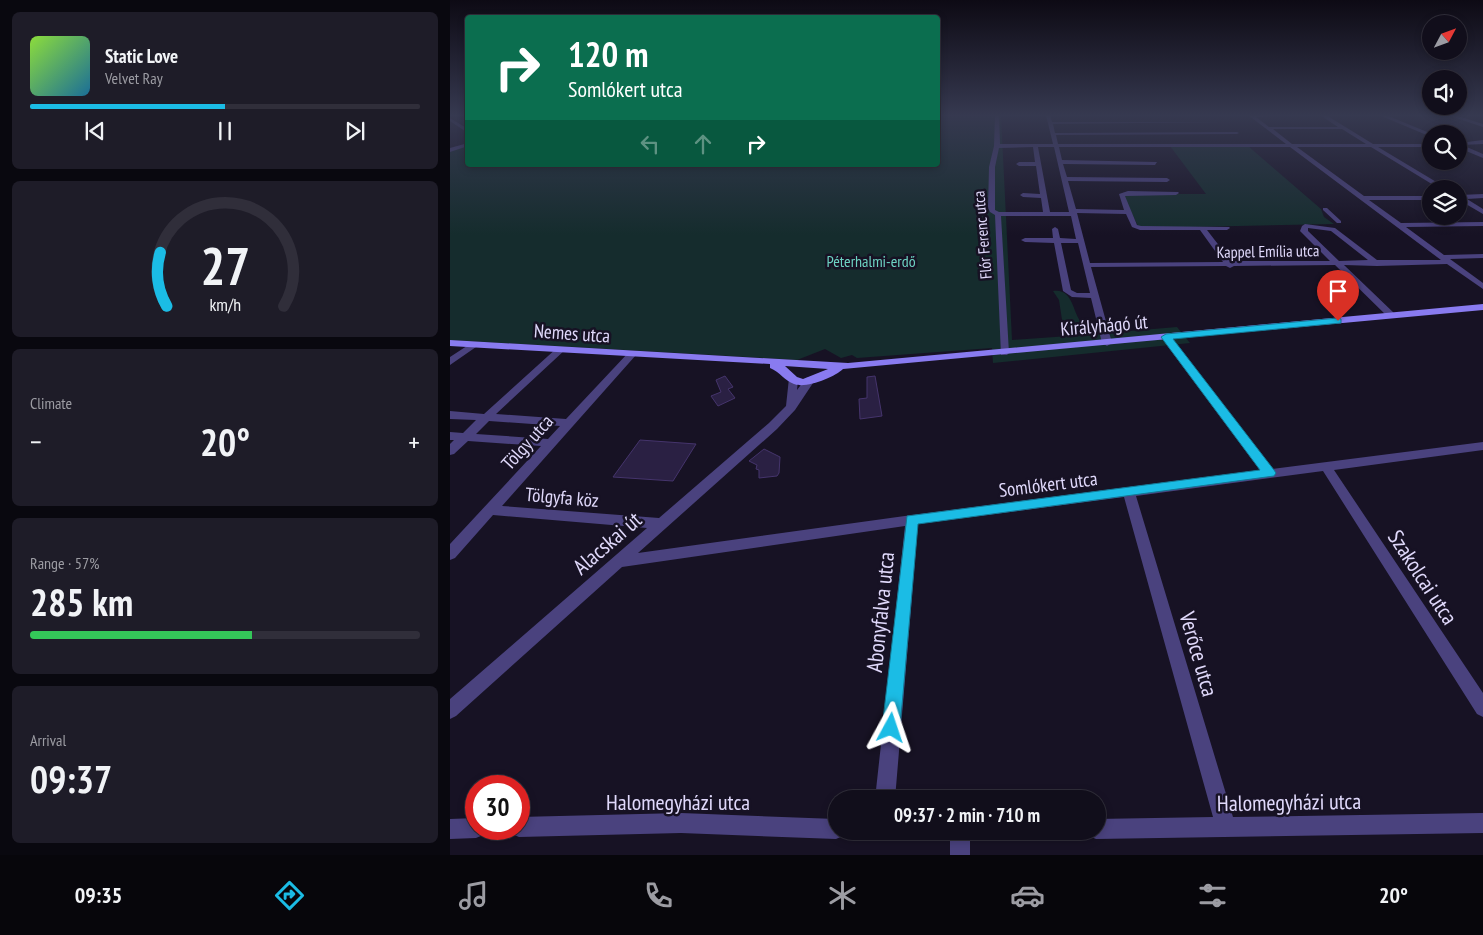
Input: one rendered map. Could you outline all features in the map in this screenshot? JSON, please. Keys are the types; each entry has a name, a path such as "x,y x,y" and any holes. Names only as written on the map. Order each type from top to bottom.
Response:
{"street":[{"name":"Flór Ferenc utca","path":"995,155 992,167 992,211 998,214 1004,353"},
{"path":"1037,155 1047,214"},
{"path":"1058,155 1106,343"},
{"path":"1117,155 1153,160"},
{"path":"1149,155 1176,193 1122,194 1121,196 1134,226 1140,228 1227,228"},
{"path":"1064,179 1186,155"},
{"path":"1304,155 1483,286"},
{"path":"1388,155 1430,180"},
{"path":"1060,162 1153,160"},
{"path":"1018,164 1038,164"},
{"path":"1023,195 1044,196"},
{"path":"1467,197 1483,196"},
{"path":"1363,198 1422,198"},
{"path":"1467,203 1483,212"},
{"path":"1325,210 1339,222"},
{"path":"998,214 1128,212"},
{"path":"1399,225 1483,224"},
{"path":"1377,264 1333,229 1305,226 1304,231 1392,316"},
{"path":"1054,229 1067,291 1075,295 1094,296"},
{"path":"1203,229 1230,266"},
{"path":"1026,240 1080,241"},
{"path":"1442,256 1483,256"},
{"name":"Kappel Emília utca","path":"1086,265 1230,266 1450,262"},
{"name":"Királyhágó út","path":"812,371 848,366 1483,307"},
{"path":"1166,337 1269,473"},
{"name":"Nemes utca","path":"450,343 692,358 768,365 780,368 792,377"},
{"path":"450,362 473,344"},
{"path":"450,452 561,349"},
{"name":"Tölgy utca","path":"450,554 631,355"},
{"name":"Nemes utca","path":"692,358 812,371"},
{"path":"791,407 794,390 792,377 796,367 812,371"},
{"path":"792,377 800,382 812,371"},
{"name":"Alacskai út","path":"450,710 773,426 791,407 812,371"},
{"path":"450,415 569,423"},
{"path":"450,436 551,443"},
{"name":"Somlókert utca","path":"617,562 912,520 1129,493 1269,473 1327,468 1483,446"},
{"name":"Szakolcai utca","path":"1327,468 1483,708"},
{"name":"Verőce utca","path":"1129,493 1226,827"},
{"name":"Tölgyfa köz","path":"490,510 661,524"},
{"name":"Abonyfalva utca","path":"886,790 912,520"},
{"name":"Halomegyházi utca","path":"530,827 681,823 828,829"},
{"name":"Halomegyházi utca","path":"1106,829 1483,823"},
{"path":"450,829 465,828"},
{"path":"960,840 960,855"}],"green space":[{"name":"Péterhalmi-erdő","path":"450,155 465,155 465,167 940,167 940,155 1003,155 1012,340 1069,336 1064,333 1059,300 1053,291 1060,291 1065,293 1071,301 1081,322 1095,331 1095,334 1177,327 1190,343 993,363 992,348 857,358 852,355 841,358 825,349 797,360 450,340"},
{"path":"1177,155 1258,155 1321,209 1324,217 1334,224 1145,228 1138,226 1123,196 1128,194 1206,194"}],"building":[{"path":"725,376 733,387 728,389 735,398 718,406 711,396 721,392 716,380"},
{"path":"875,376 882,416 860,419 859,399 867,398 867,377"},
{"path":"640,440 696,444 673,481 613,477"},
{"path":"764,449 780,457 779,473 777,476 759,478 759,470 756,469 757,465 749,461"}],"route":[{"path":"891,728 912,520 1129,493 1269,473 1166,337 1338,321"}]}
